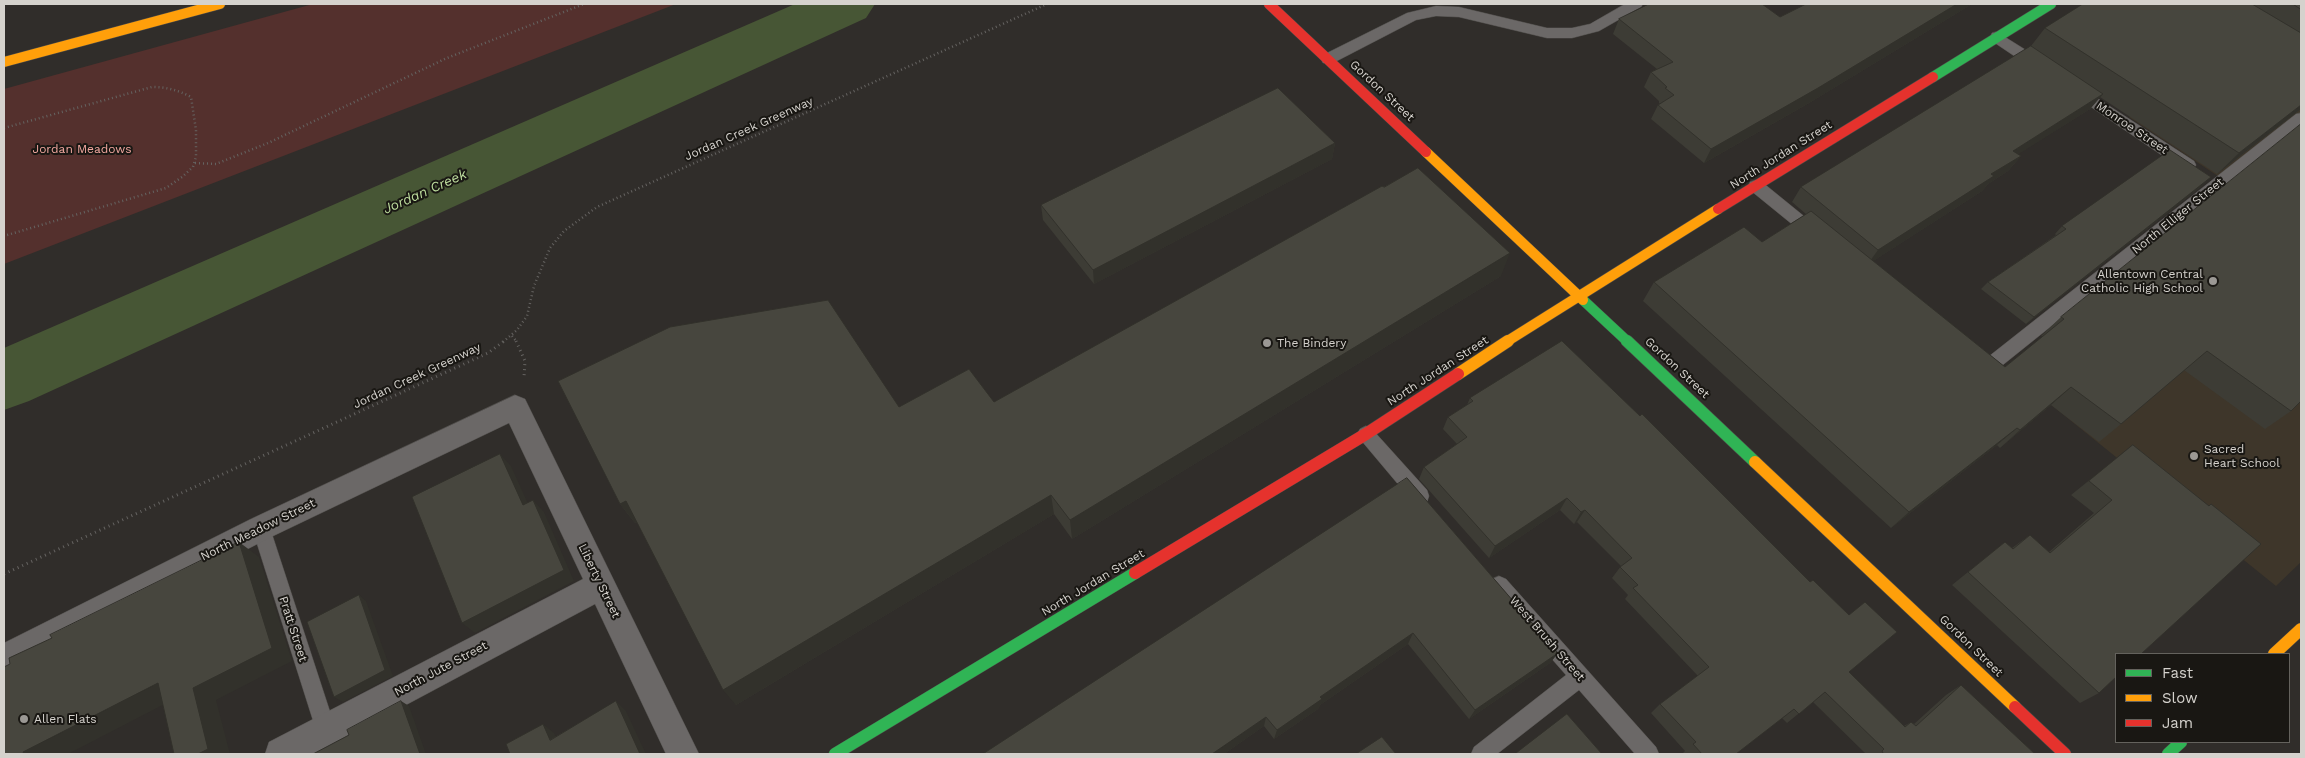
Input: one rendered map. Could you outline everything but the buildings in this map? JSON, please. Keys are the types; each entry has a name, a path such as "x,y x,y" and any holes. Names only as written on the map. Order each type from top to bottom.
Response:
{"street":[{"path":"4,62 220,4"},
{"name":"Gordon Street","path":"1269,4 2065,754"},
{"name":"North Jordan Street","path":"835,754 1366,434 1579,296 2052,4"},
{"name":"North Meadow Street","path":"4,659 261,528 516,407"},
{"name":"Liberty Street","path":"516,407 683,754"},
{"name":"North Jute Street","path":"282,754 601,585"},
{"path":"2275,653 2301,629"},
{"path":"2168,754 2180,743"}],"lane":[{"path":"1328,59 1412,16 1436,11 1459,12 1547,33 1572,33 1594,28 1636,4"},
{"name":"Monroe Street","path":"1997,37 2217,184"},
{"name":"North Elliger Street","path":"1968,359 1984,371 2301,118"},
{"path":"1756,186 1824,242"},
{"path":"1366,434 1431,508"},
{"name":"Pratt Street","path":"261,528 326,730"},
{"name":"West Brush Street","path":"1489,574 1649,754"},
{"path":"1481,754 1580,677"}],"path":[{"path":"195,162 216,164 268,144 447,58 584,4"},
{"name":"Jordan Creek Greenway","path":"4,574 488,353 512,336 527,318 534,286 546,254 562,231 597,207 1047,4"},
{"path":"4,128 152,87 178,89 191,97 194,111 195,162 186,175 166,188 4,236"},
{"path":"512,336 519,343 525,373 516,407"}],"shaded area":[{"name":"Allentown Central Catholic High School","path":"2249,37 2301,69 2301,562 2276,586 2008,370 2242,192 2129,117"}],"green space":[{"name":"Jordan Meadows","path":"313,4 676,4 4,264 4,89"}],"waterway":[{"name":"Jordan Creek","path":"4,380 846,4"}],"traffic: fast":[{"path":"1933,77 2051,4"},
{"path":"1583,300 1755,462"},
{"path":"835,754 1135,573"},
{"path":"2168,754 2180,743"}],"traffic: slow":[{"path":"4,62 220,4"},
{"path":"1426,152 1583,300"},
{"path":"1458,374 1579,295 1718,209"},
{"path":"1755,462 2015,707"},
{"path":"2275,653 2301,629"}],"traffic: jam":[{"path":"1269,4 1426,152"},
{"path":"1718,209 1933,77"},
{"path":"1135,573 1366,434 1458,374"},
{"path":"2015,707 2065,754"}],"place":[{"name":"Allentown Central Catholic High School","path":"2213,281"},
{"name":"The Bindery","path":"1267,343"},
{"name":"Sacred Heart School","path":"2194,456"},
{"name":"Allen Flats","path":"24,719"}]}
